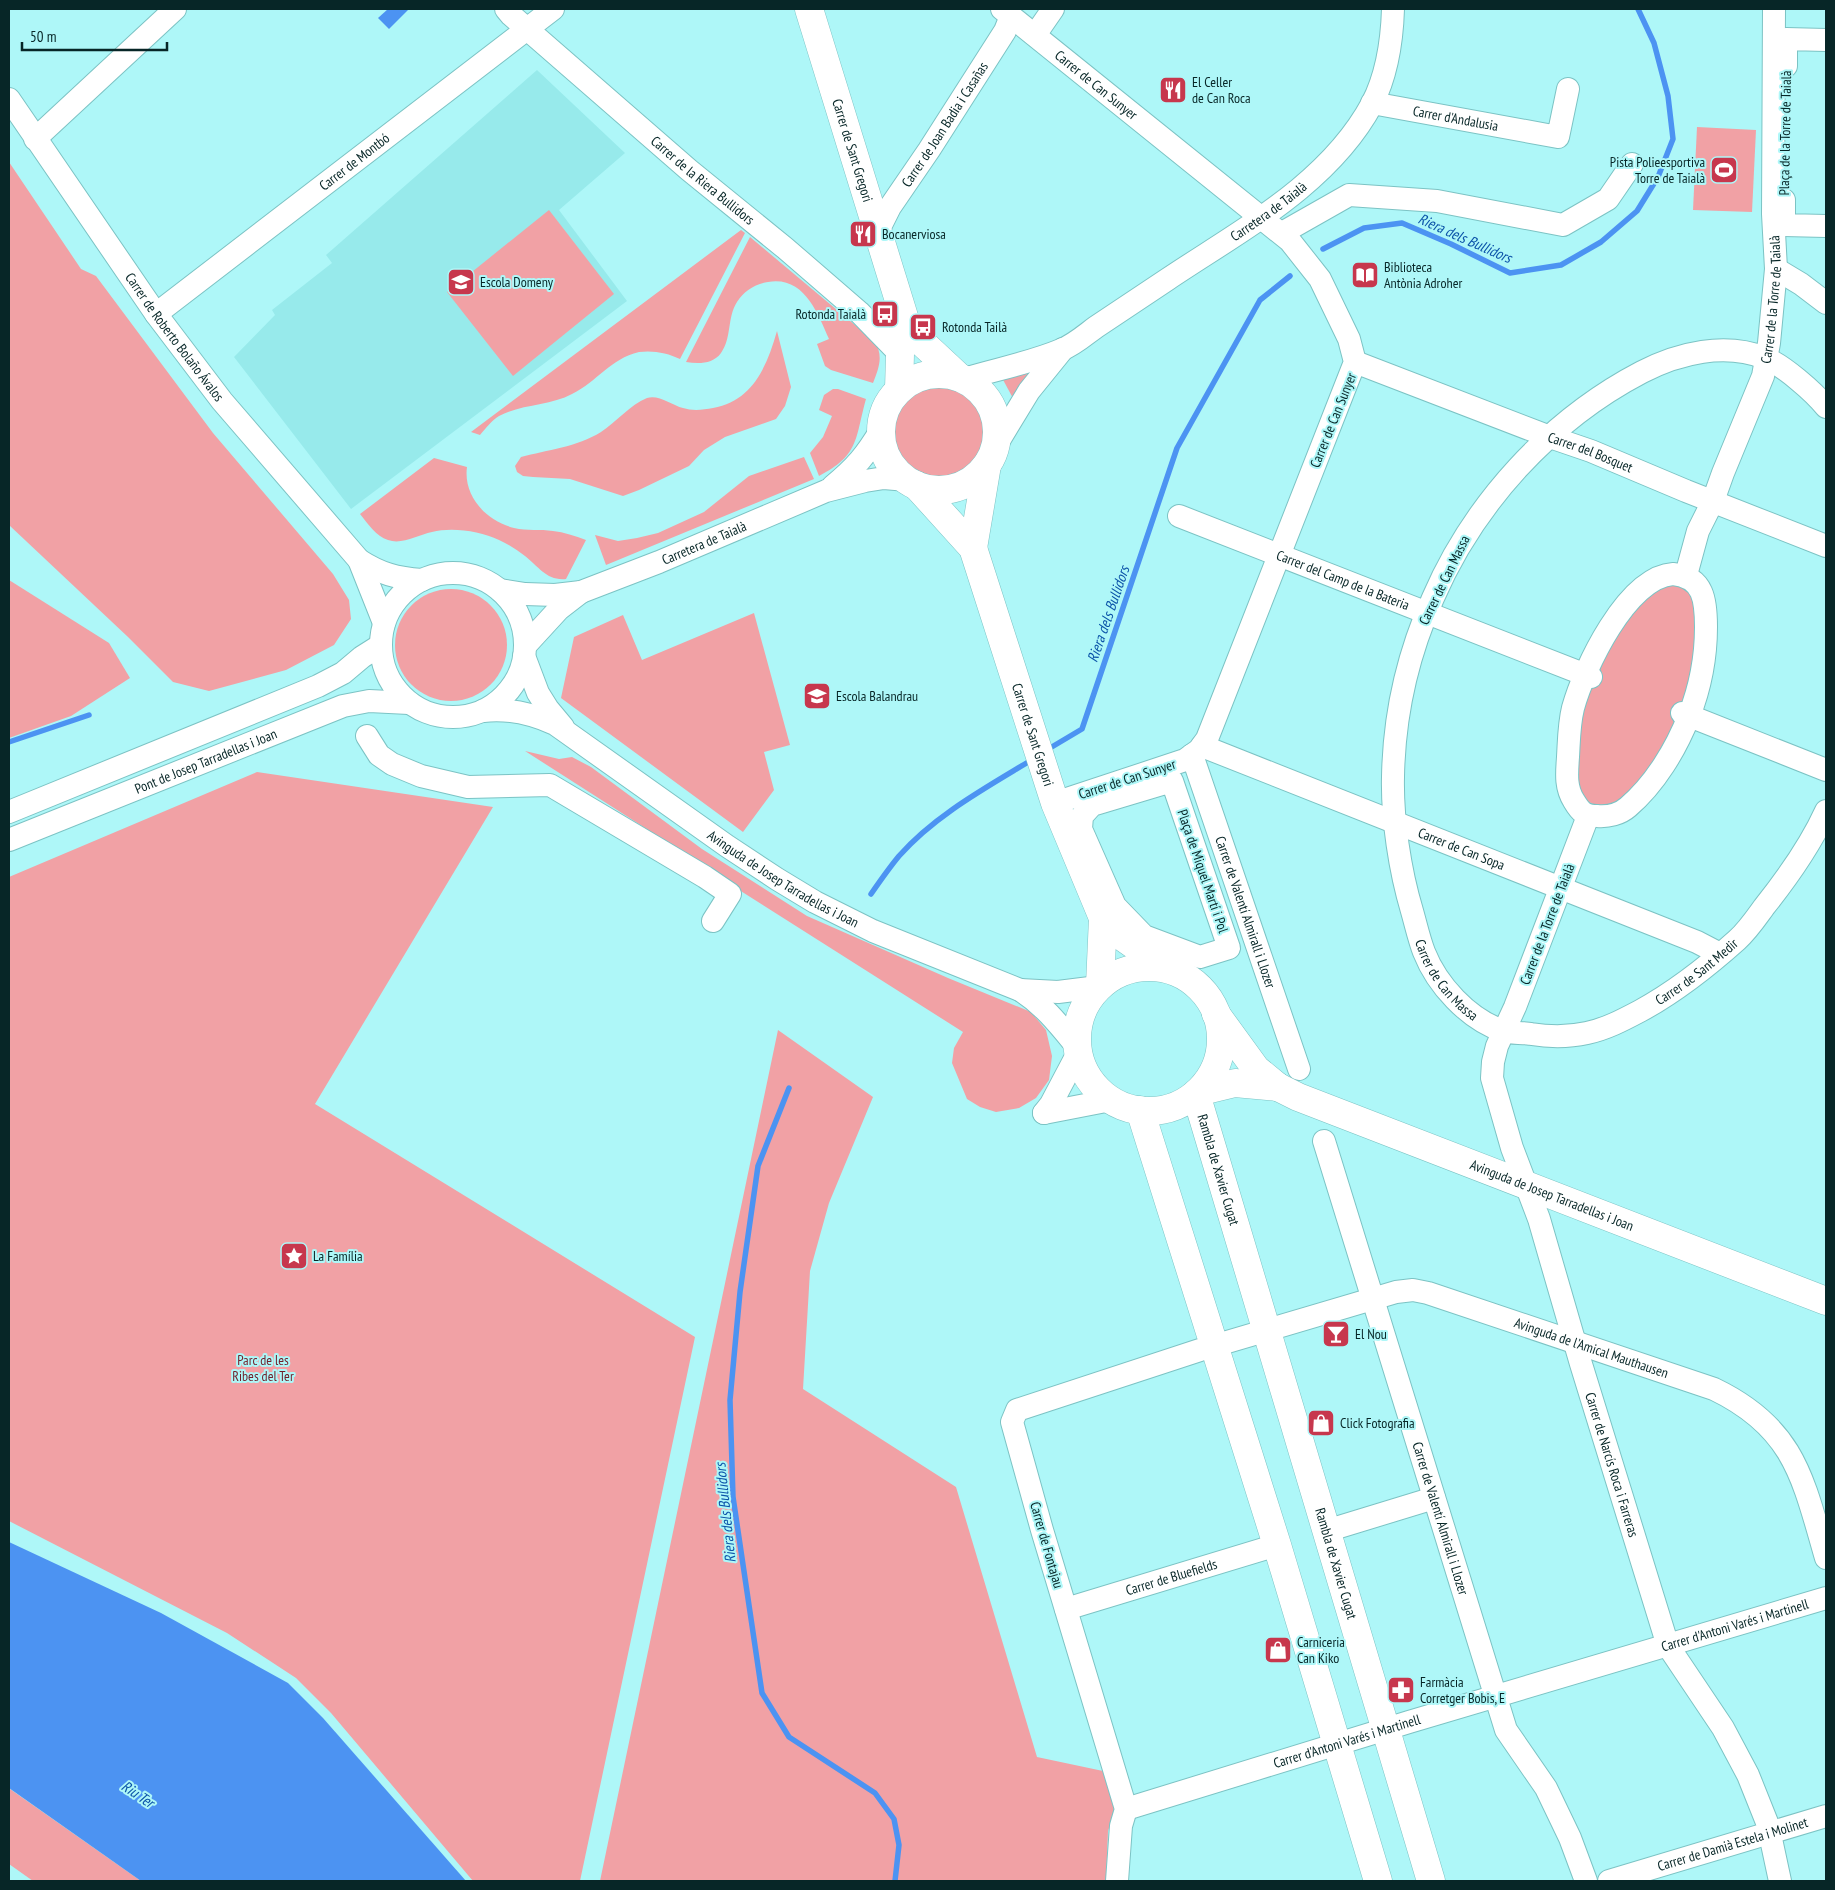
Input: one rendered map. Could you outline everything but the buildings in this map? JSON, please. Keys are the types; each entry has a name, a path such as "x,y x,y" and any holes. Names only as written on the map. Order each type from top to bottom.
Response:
{"main road":[{"name":"Carrer de Sant Gregori","path":"810,9 905,320 914,336 961,378"},
{"name":"Carrer de Sant Gregori","path":"899,390 900,354 905,320"},
{"path":"930,374 961,378 978,388 989,402 996,421 997,434 991,456 979,474 968,482 954,488 938,490 912,483 897,472 884,449 882,430 885,411 899,390 914,379 930,374"},
{"name":"Carrer de Sant Gregori","path":"973,548 991,456"},
{"name":"Carrer de Sant Gregori","path":"912,483 941,511 973,548 1052,794 1103,918 1117,933 1167,968"},
{"name":"Carrer de Sant Gregori","path":"1099,986 1103,918"},
{"path":"1152,966 1167,968 1185,976 1207,996 1216,1014 1221,1035 1218,1058 1209,1080 1197,1093 1172,1108 1146,1111 1132,1109 1111,1100 1091,1081 1084,1069 1078,1050 1077,1035 1081,1015 1085,1004 1099,986 1113,976 1132,968 1152,966"},
{"name":"Avinguda de Josep Tarradellas i Joan","path":"1216,1014 1256,1069 1278,1087 1328,1109 1826,1301"},
{"name":"Avinguda de Josep Tarradellas i Joan","path":"1197,1093 1235,1083 1278,1087"},
{"name":"Rambla de Xavier Cugat","path":"1197,1093 1431,1881"},
{"path":"1140,1110 1277,1545 1378,1881"}],"street":[{"path":"35,139 175,9"},
{"name":"Carrer de la Riera Bullidors","path":"506,9 682,164 859,312 900,354"},
{"name":"Carrer de Montbó","path":"156,314 552,9"},
{"path":"1035,35 1053,9"},
{"name":"Carretera de Taialà","path":"961,378 1020,365 1063,349 1260,218 1318,173 1341,148 1372,103 1385,70 1393,9"},
{"name":"Carrer de la Torre de Taialà","path":"1686,575 1698,531 1714,501 1723,473 1763,376 1772,327 1776,269 1773,214 1774,9"},
{"name":"Carrer de Joan Badia i Casañas","path":"878,231 890,207 934,142 1004,31 1006,13"},
{"name":"Carrer de Can Sunyer","path":"1006,13 1286,237 1320,279 1349,339 1355,362 1207,739 1197,750 1171,766 1052,794"},
{"name":"Plaça de la Torre de Taialà","path":"1826,40 1786,40 1784,225 1826,226"},
{"name":"Carrer d'Andalusia","path":"1372,103 1558,137 1568,89"},
{"name":"Carrer de Roberto Bolaño Ávalos","path":"9,100 156,314 222,401 359,560 384,623"},
{"path":"1286,237 1349,195 1437,201 1563,225 1608,199 1632,164"},
{"path":"1776,269 1801,284 1826,303"},
{"name":"Carretera de Taialà","path":"991,456 1029,391 1063,349"},
{"name":"Carrer de Can Massa","path":"1504,1032 1482,1020 1456,1001 1435,974 1425,953 1408,895 1398,848 1393,777 1398,726 1409,664 1441,580 1468,530 1512,474 1529,456 1583,410 1620,384 1653,366 1675,357 1716,350 1738,352 1767,359 1817,396 1826,407"},
{"name":"Carrer del Bosquet","path":"1355,362 1590,451 1826,546"},
{"name":"Carretera de Taialà","path":"826,491 855,468 882,430"},
{"name":"Carretera de Taialà","path":"500,590 525,594 555,595 581,592 659,562 826,491 884,478 912,483"},
{"name":"Carrer del Camp de la Bateria","path":"1179,516 1588,675"},
{"name":"Carrer de Roberto Bolaño Ávalos","path":"359,560 389,576 422,580"},
{"path":"462,573 488,582 500,590 518,616 524,636 524,651 519,673 510,689 498,701 483,711 473,715 451,718 428,713 408,702 397,691 388,677 382,661 381,645 384,623 388,612 398,598 422,580 442,574 462,573"},
{"path":"1664,575 1686,575 1698,586 1703,595 1706,634 1701,675 1671,752 1657,773 1628,808 1604,817 1588,816 1581,813 1574,801 1569,792 1567,779 1569,730 1573,709 1609,627 1647,583 1664,575"},
{"name":"Carretera de Taialà","path":"524,651 559,609 581,592"},
{"name":"Pont de Josep Tarradellas i Joan","path":"9,812 318,686 343,673 362,657 381,645"},
{"name":"Avinguda de Josep Tarradellas i Joan","path":"524,651 532,681 538,692 548,709 568,731"},
{"name":"Pont de Josep Tarradellas i Joan","path":"9,840 343,706 369,701 408,702"},
{"name":"Avinguda de Josep Tarradellas i Joan","path":"483,711 511,710 543,718 568,731 727,846 815,902 872,931 1020,990 1036,1000 1056,1019 1078,1050"},
{"path":"1685,715 1826,770"},
{"path":"367,736 380,754 392,764 421,776 468,787 550,786 705,876 730,894 713,921"},
{"name":"Carrer de Can Sopa","path":"1197,750 1396,822 1697,942 1720,954"},
{"name":"Carrer de Valentí Almirall i Llozer","path":"1197,750 1299,1069"},
{"name":"Plaça de Miquel Martí i Pol","path":"1172,781 1229,948 1200,957 1144,936 1115,906 1082,829 1082,816 1092,805 1172,781"},
{"name":"Carrer de Sant Medir","path":"1504,1032 1558,1036 1591,1032 1608,1027 1656,1002 1697,974 1740,938 1780,888 1816,833 1826,811"},
{"name":"Carrer de la Torre de Taialà","path":"1504,1032 1588,816"},
{"name":"Avinguda de Josep Tarradellas i Joan","path":"1020,990 1058,992 1099,986"},
{"name":"Carrer de Narcís Roca i Farreras","path":"1504,1032 1497,1046 1492,1078 1512,1148 1538,1219 1668,1646 1709,1706 1736,1752 1754,1789 1770,1833 1780,1881"},
{"path":"1078,1050 1051,1104 1044,1113 1111,1100"},
{"name":"Carrer de Valentí Almirall i Llozer","path":"1324,1141 1506,1730 1546,1788 1570,1838 1586,1881"},
{"name":"Avinguda de l'Amical Mauthausen","path":"1267,1331 1404,1290 1428,1294 1714,1389 1760,1418 1773,1431 1796,1465 1804,1482 1826,1558"},
{"path":"1214,1346 1267,1331"},
{"name":"Carrer de Fontajau","path":"1116,1881 1121,1826 1126,1809 1075,1606 1012,1422 1017,1410 1214,1346"},
{"path":"1326,1531 1434,1498"},
{"name":"Carrer de Bluefields","path":"1075,1606 1277,1545"},
{"name":"Carrer d'Antoni Varés i Martinell","path":"1126,1809 1826,1598"},
{"name":"Carrer de Damià Estela i Molinet","path":"1609,1881 1826,1816"}],"shaded area":[{"name":"Escola Domeny","path":"537,70 625,153 559,210 627,301 351,509 234,357 275,315 272,310 332,263 326,255"}],"green space":[{"name":"Pista Polieesportiva Torre de Taialà","path":"1697,127 1756,130 1752,212 1693,210"},
{"path":"9,162 81,269 96,276 213,433 333,574 349,600 351,619 334,645 286,670 209,691 173,682 9,525"},
{"path":"549,210 614,294 513,376 447,292"},
{"path":"741,230 745,233 680,359 665,354 644,351 629,355 572,394 554,401 526,407 499,416 480,435 471,432"},
{"path":"750,237 874,341 880,356 879,367 873,383 831,370 825,366 817,344 829,339 814,308 800,290 780,282 759,284 746,291 740,298 732,314 727,341 718,357 705,362 686,362"},
{"path":"777,331 791,387 785,406 776,419 725,437 704,450 689,466 623,496 570,479 523,476 517,472 515,466 521,457 572,445 592,437 647,398 656,397 690,410 713,408 727,404 748,390 756,380 763,369"},
{"path":"1036,366 1015,402 1001,376"},
{"path":"938,384 956,388 972,398 982,414 986,432 982,450 972,466 956,476 938,480 920,476 904,466 894,450 890,432 894,414 904,398 920,388"},
{"path":"833,389 866,399 857,435 849,453 842,461 819,476 810,453 823,437 832,416 819,410 824,395"},
{"path":"804,457 814,479 606,565 595,535 618,541 658,533 704,512 749,476"},
{"path":"434,458 467,467 469,488 473,497 478,506 494,520 514,528 570,534 586,540 566,579 548,576 512,547 483,534 448,530 393,541 376,533 360,514"},
{"path":"9,580 109,643 130,678 71,716 9,738"},
{"path":"1660,581 1693,589 1697,660 1679,719 1644,777 1614,805 1598,807 1581,795 1575,783 1579,715 1614,633"},
{"path":"451,589 473,593 491,605 503,623 507,645 503,667 491,685 473,697 451,701 429,697 411,685 399,667 395,645 399,623 411,605 429,593"},
{"path":"754,613 790,745 764,752 774,790 743,832 561,698 574,637 623,615 642,660"},
{"path":"525,751 559,759 572,757 591,767 702,849 807,916 1031,1012 1046,1030 1052,1056 1049,1080 1036,1098 1019,1108 996,1112 980,1107 967,1099 952,1063 954,1048 963,1032"},
{"name":"Parc de les Ribes del Ter","path":"257,772 493,807 315,1104 695,1337 580,1881 473,1881 331,1713 296,1678 227,1633 9,1521 9,877"},
{"path":"778,1030 873,1097 829,1203 810,1271 803,1389 956,1487 1037,1757 1103,1771 1115,1810 1108,1831 1106,1881 600,1881"},
{"path":"10,1789 141,1881 33,1881 9,1864"}],"water":[{"path":"388,9 409,9 389,29 378,18"},
{"name":"Riu Ter","path":"9,1542 161,1613 288,1683 323,1718 466,1881 141,1881 9,1788"}],"waterway":[{"name":"Riera dels Bullidors","path":"1323,249 1364,228 1402,223 1451,244 1510,273 1561,265 1601,242 1637,211 1658,177 1673,139 1668,96 1654,43 1638,9"},
{"name":"Riera dels Bullidors","path":"1045,751 1082,729 1177,448 1260,300 1290,276"},
{"path":"9,742 89,715"},
{"name":"Riera dels Bullidors","path":"871,894 899,856 929,827 980,791 1033,759"},
{"name":"Riera dels Bullidors","path":"789,1088 758,1166 740,1292 730,1400 733,1497 762,1693 789,1737 875,1793 894,1819 899,1845 895,1881"}],"place":[{"name":"El Celler de Can Roca","path":"1173,90"},
{"name":"Pista Polieesportiva Torre de Taialà","path":"1724,170"},
{"name":"Bocanerviosa","path":"863,234"},
{"name":"Biblioteca Antònia Adroher","path":"1365,275"},
{"name":"Escola Domeny","path":"461,282"},
{"name":"Rotonda Taialà","path":"885,314"},
{"name":"Rotonda Tailà","path":"923,327"},
{"name":"Escola Balandrau","path":"817,696"},
{"name":"La Família","path":"294,1256"},
{"name":"El Nou","path":"1336,1334"},
{"name":"Click Fotografia","path":"1321,1423"},
{"name":"Carniceria Can Kiko","path":"1278,1650"},
{"name":"Farmàcia Corretger Bobis, E","path":"1401,1690"}]}
